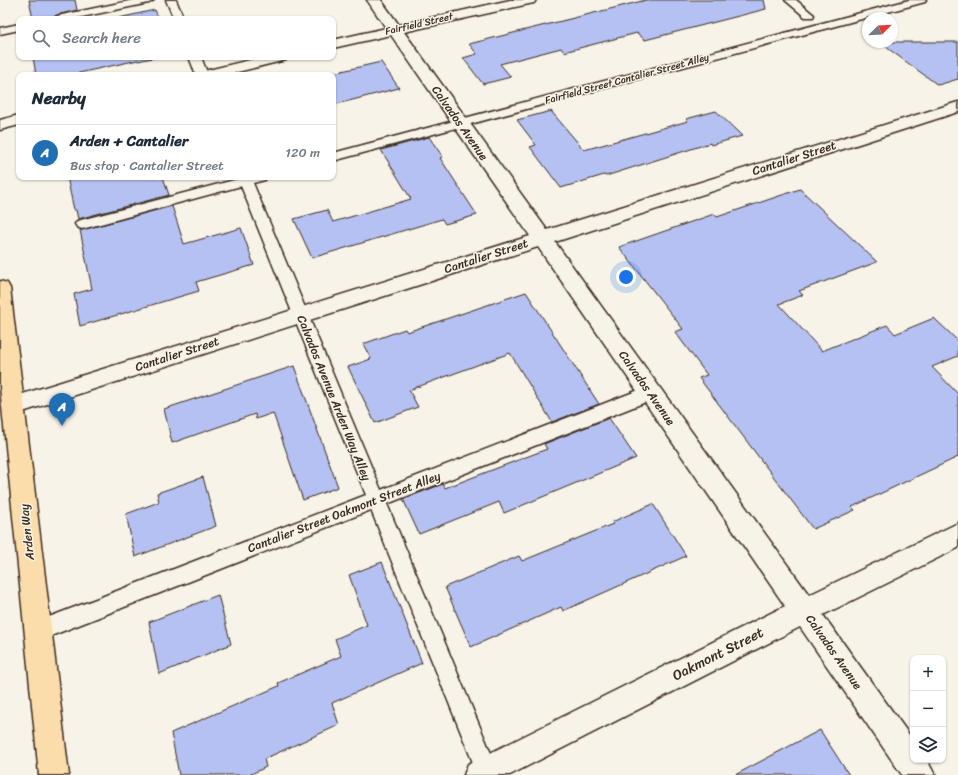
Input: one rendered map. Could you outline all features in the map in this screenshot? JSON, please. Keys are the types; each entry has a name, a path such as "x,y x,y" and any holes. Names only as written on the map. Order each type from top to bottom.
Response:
{"main road":[{"name":"Arden Way","path":"0,288 54,775"}],"street":[{"name":"Calvados Avenue","path":"374,0 920,775"},
{"name":"Fairfield Street","path":"336,43 529,0"},
{"path":"218,72 268,60"},
{"name":"Cantalier Street","path":"13,406 958,106"},
{"path":"0,124 16,121"},
{"name":"Oakmont Street","path":"485,774 804,610 958,535"}],"lane":[{"path":"72,16 149,0"},
{"path":"171,0 178,16"},
{"path":"790,0 809,15"},
{"name":"Fairfield Street Cantalier Street Alley","path":"336,156 921,0"},
{"path":"0,31 16,28"},
{"path":"196,60 201,72"},
{"path":"82,224 243,180"},
{"name":"Calvados Avenue Arden Way Alley","path":"251,180 300,315 376,500 485,774"},
{"name":"Cantalier Street Oakmont Street Alley","path":"38,631 650,393"}],"building":[{"path":"29,0 75,0 77,10 56,16 32,16"},
{"path":"646,0 764,0 766,9 645,40 637,33 564,52 561,48 500,64 511,77 483,84 463,58 477,54 469,44"},
{"path":"155,10 158,16 128,16"},
{"path":"898,42 958,42 958,79 938,85 887,48 898,48"},
{"path":"34,60 138,60 84,72 36,72"},
{"path":"381,62 399,88 336,104 336,72"},
{"path":"551,111 584,150 688,121 686,119 716,111 742,136 711,145 710,143 606,176 604,175 561,188 530,147 536,145 517,120"},
{"path":"429,137 443,157 440,158 477,215 445,224 442,219 312,258 294,219 327,210 333,222 411,199 381,150"},
{"path":"68,180 164,180 169,195 78,219 76,210 74,210"},
{"path":"800,189 877,262 799,291 803,295 779,304 822,351 887,325 895,334 934,318 958,341 958,356 932,367 958,394 958,457 852,507 855,510 813,529 699,378 707,375 675,332 683,329 619,247 714,214 717,217"},
{"path":"172,206 184,244 241,228 254,265 196,282 199,291 80,326 74,294 92,289 80,230"},
{"path":"526,292 599,404 552,422 510,353 409,390 418,407 375,423 348,367 371,359 363,344 405,329 407,332"},
{"path":"294,366 338,487 303,500 273,413 256,419 255,414 172,443 164,409"},
{"path":"609,418 636,458 504,513 499,502 419,534 403,499 443,484 445,488 547,449 544,444"},
{"path":"203,477 216,526 135,557 126,514 159,502 157,493"},
{"path":"653,504 686,556 563,611 561,607 471,647 445,587 519,556 522,561 613,524 612,522"},
{"path":"382,562 422,663 332,703 339,725 264,759 266,767 249,775 179,775 171,733 279,686 278,683 341,656 335,639 367,625 349,575"},
{"path":"218,595 231,644 159,674 149,622"},
{"path":"820,730 849,775 735,775"}],"place":[{"name":"Arden + Cantalier","path":"62,426"}]}
